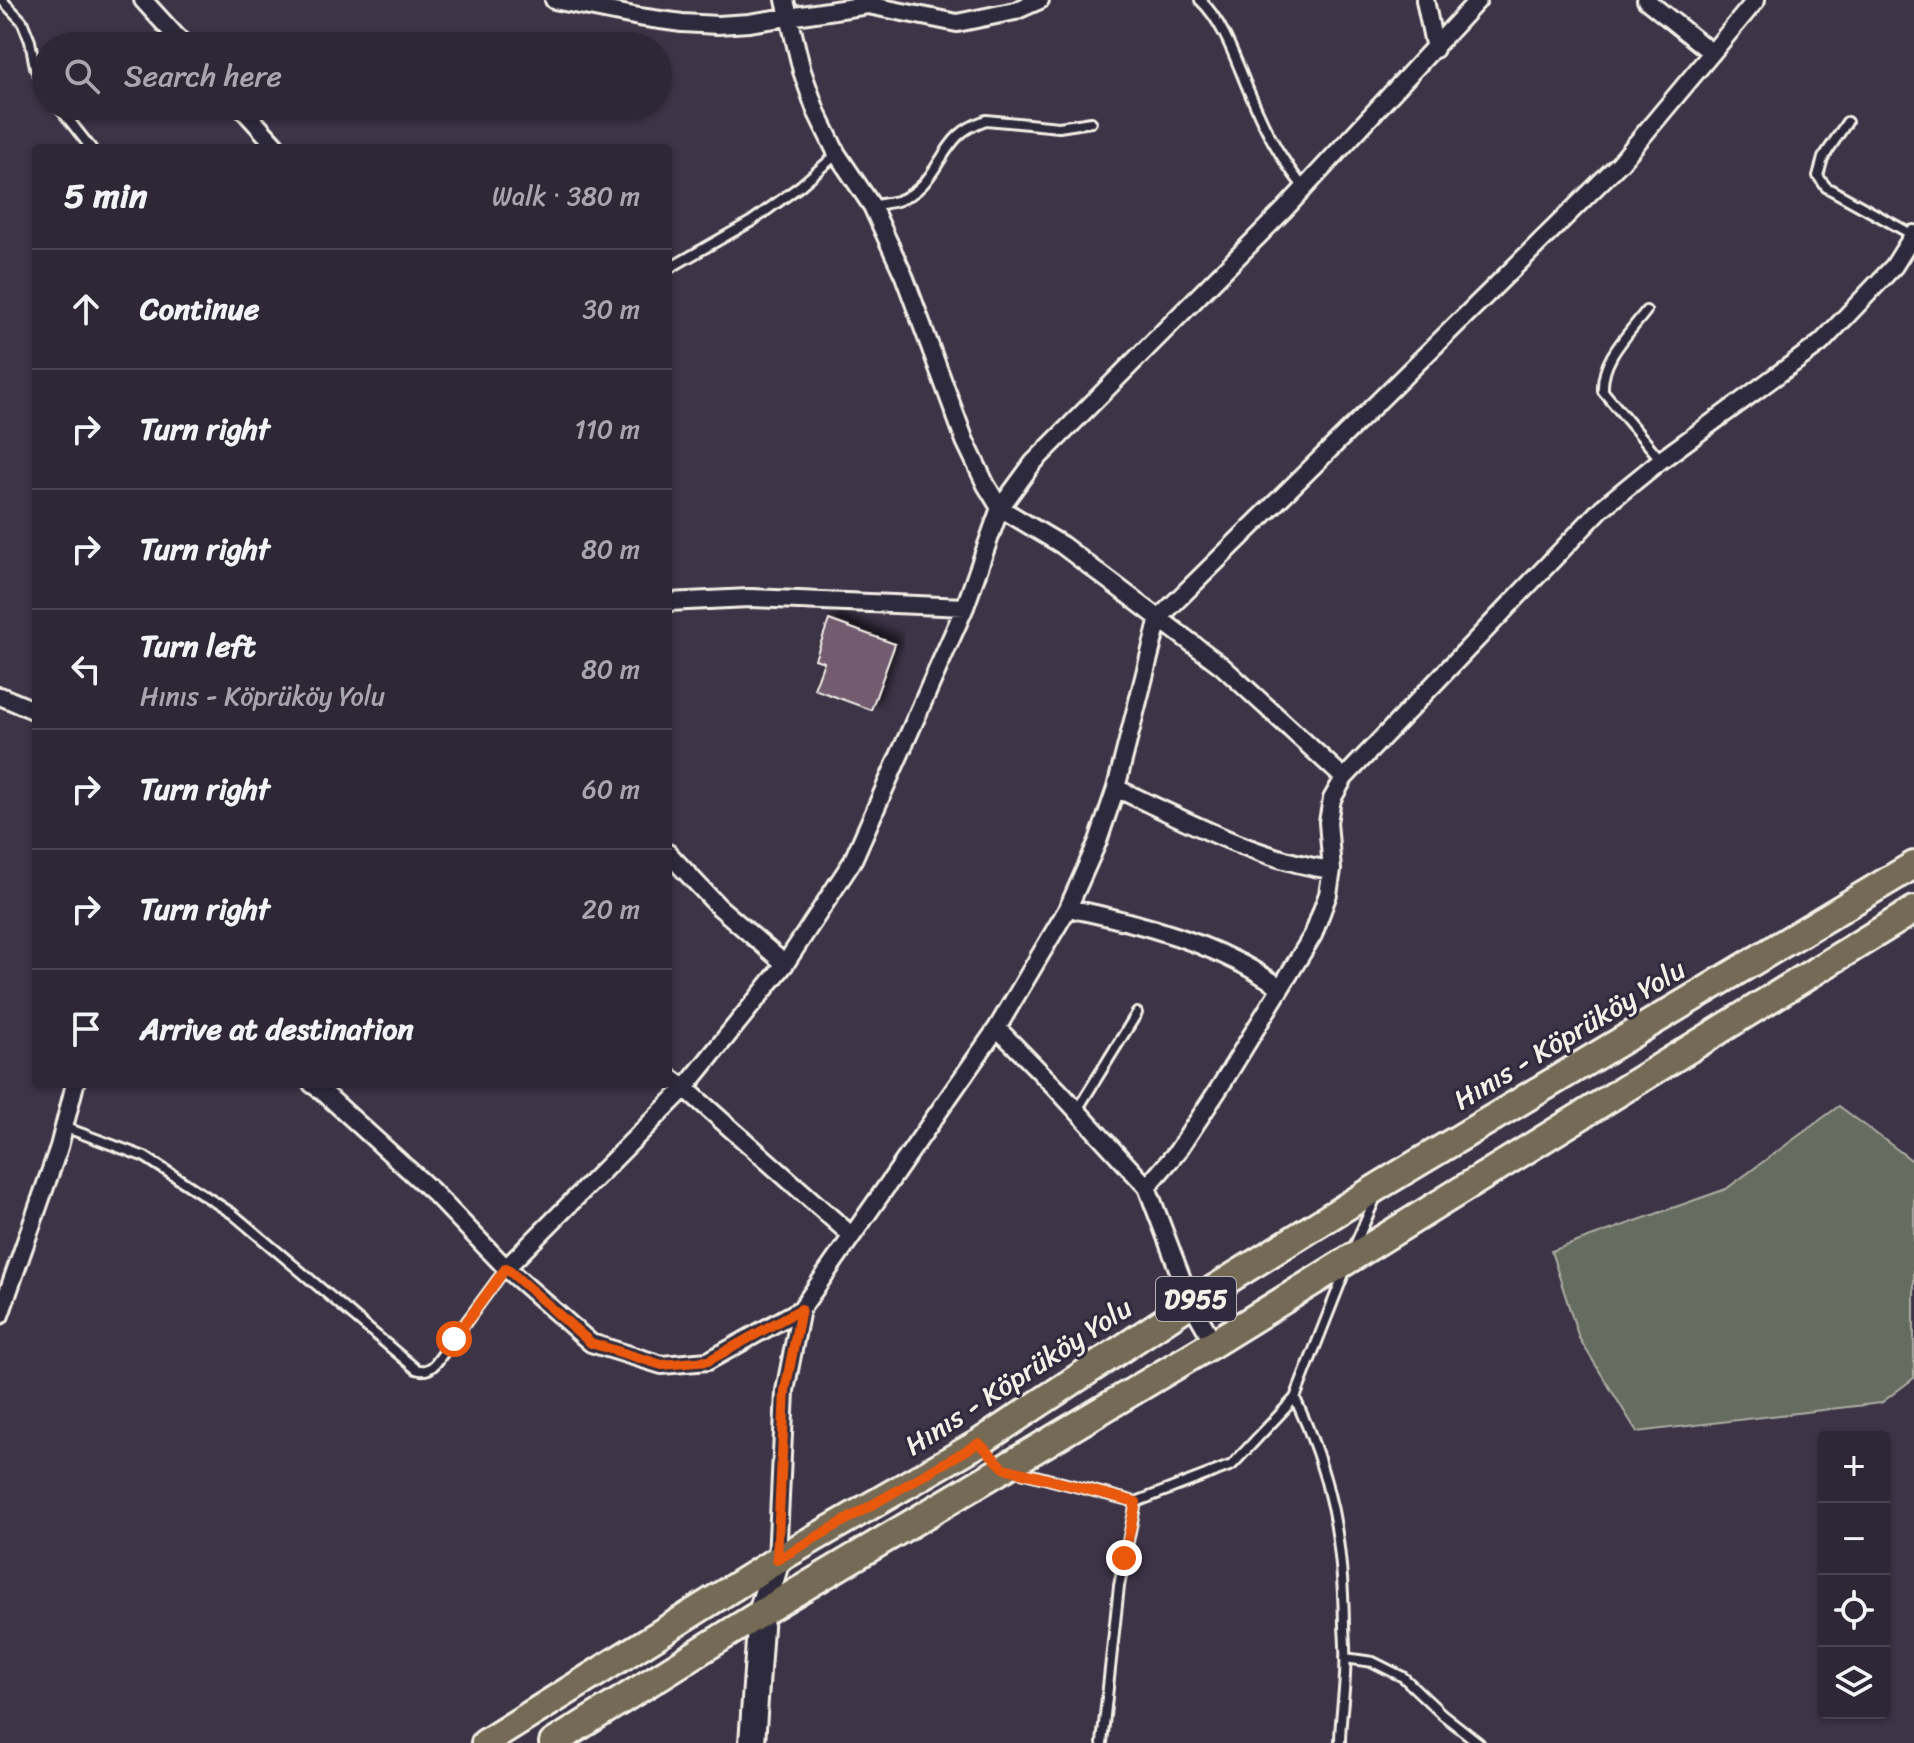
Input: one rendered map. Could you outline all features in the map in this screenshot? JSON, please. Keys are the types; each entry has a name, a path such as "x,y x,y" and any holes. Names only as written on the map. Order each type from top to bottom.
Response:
{"main road":[{"name":"Hınıs - Köprüköy Yolu","path":"553,1743 761,1613 991,1455 1191,1303 1381,1185 1914,865"},
{"name":"Hınıs - Köprüköy Yolu","path":"485,1743 777,1560 1214,1343 1914,910"}],"street":[{"path":"143,0 172,32"},
{"path":"554,0 639,17 718,25 749,23 787,8 868,5 957,23 1015,11 1040,0"},
{"path":"1425,0 1435,49"},
{"path":"506,1268 685,1088 785,964 852,862 965,607 1000,508 1033,463 1304,188 1478,0"},
{"path":"1646,0 1712,53"},
{"path":"752,1743 761,1613 777,1560 785,1391 801,1309 997,1028 1068,908 1098,841 1116,788 1159,618 1620,163 1756,0"},
{"path":"787,8 802,71 816,111 837,154 872,206 904,276 965,441 1000,508 1062,545 1222,666 1344,778"},
{"path":"253,120 274,144"},
{"path":"1147,1187 1177,1152 1220,1087 1313,935 1328,894 1332,870 1328,822 1332,799 1344,778 1602,508 1661,460 1821,343 1894,266 1913,235"},
{"path":"672,602 749,598 965,607"},
{"path":"0,696 32,709"},
{"path":"1116,788 1272,857 1332,870"},
{"path":"672,857 718,906 785,964"},
{"path":"1068,908 1122,920 1185,941 1238,962 1281,987"},
{"path":"997,1028 1147,1187 1191,1303 1214,1343"},
{"path":"672,1079 852,1236"},
{"path":"1,1312 64,1127 74,1088"},
{"path":"318,1088 433,1192 506,1268 591,1343 662,1365 708,1361 801,1309"}],"lane":[{"path":"2,0 22,21 32,51"},
{"path":"1200,0 1222,31 1271,140 1286,167 1304,188"},
{"path":"69,120 88,144"},
{"path":"872,206 898,201 921,185 939,165 950,144 975,124 986,120 1059,127 1091,122"},
{"path":"1847,122 1823,158 1818,176 1826,187 1913,235"},
{"path":"672,267 752,221 837,154"},
{"path":"1646,311 1609,360 1603,378 1603,391 1661,460"},
{"path":"1077,1110 1137,1013"},
{"path":"64,1127 145,1157 233,1214 416,1369 432,1368 506,1268"},
{"path":"991,1455 1136,1502 1232,1465 1295,1398 1381,1185"},
{"path":"1295,1398 1318,1451 1341,1552 1345,1658 1340,1743"},
{"path":"1102,1743 1119,1586 1136,1502"},
{"path":"1345,1658 1373,1662 1403,1677 1452,1723 1479,1743"}],"green space":[{"path":"1839,1106 1914,1162 1914,1378 1881,1403 1637,1432 1579,1338 1551,1251 1726,1189"}],"building":[{"path":"829,620 895,644 871,710 814,689 824,662 815,659"}],"route":[{"path":"454,1339 506,1268 591,1343 662,1365 708,1361 801,1309 785,1391 777,1560 979,1443 1004,1468 1136,1502 1124,1558"}]}
